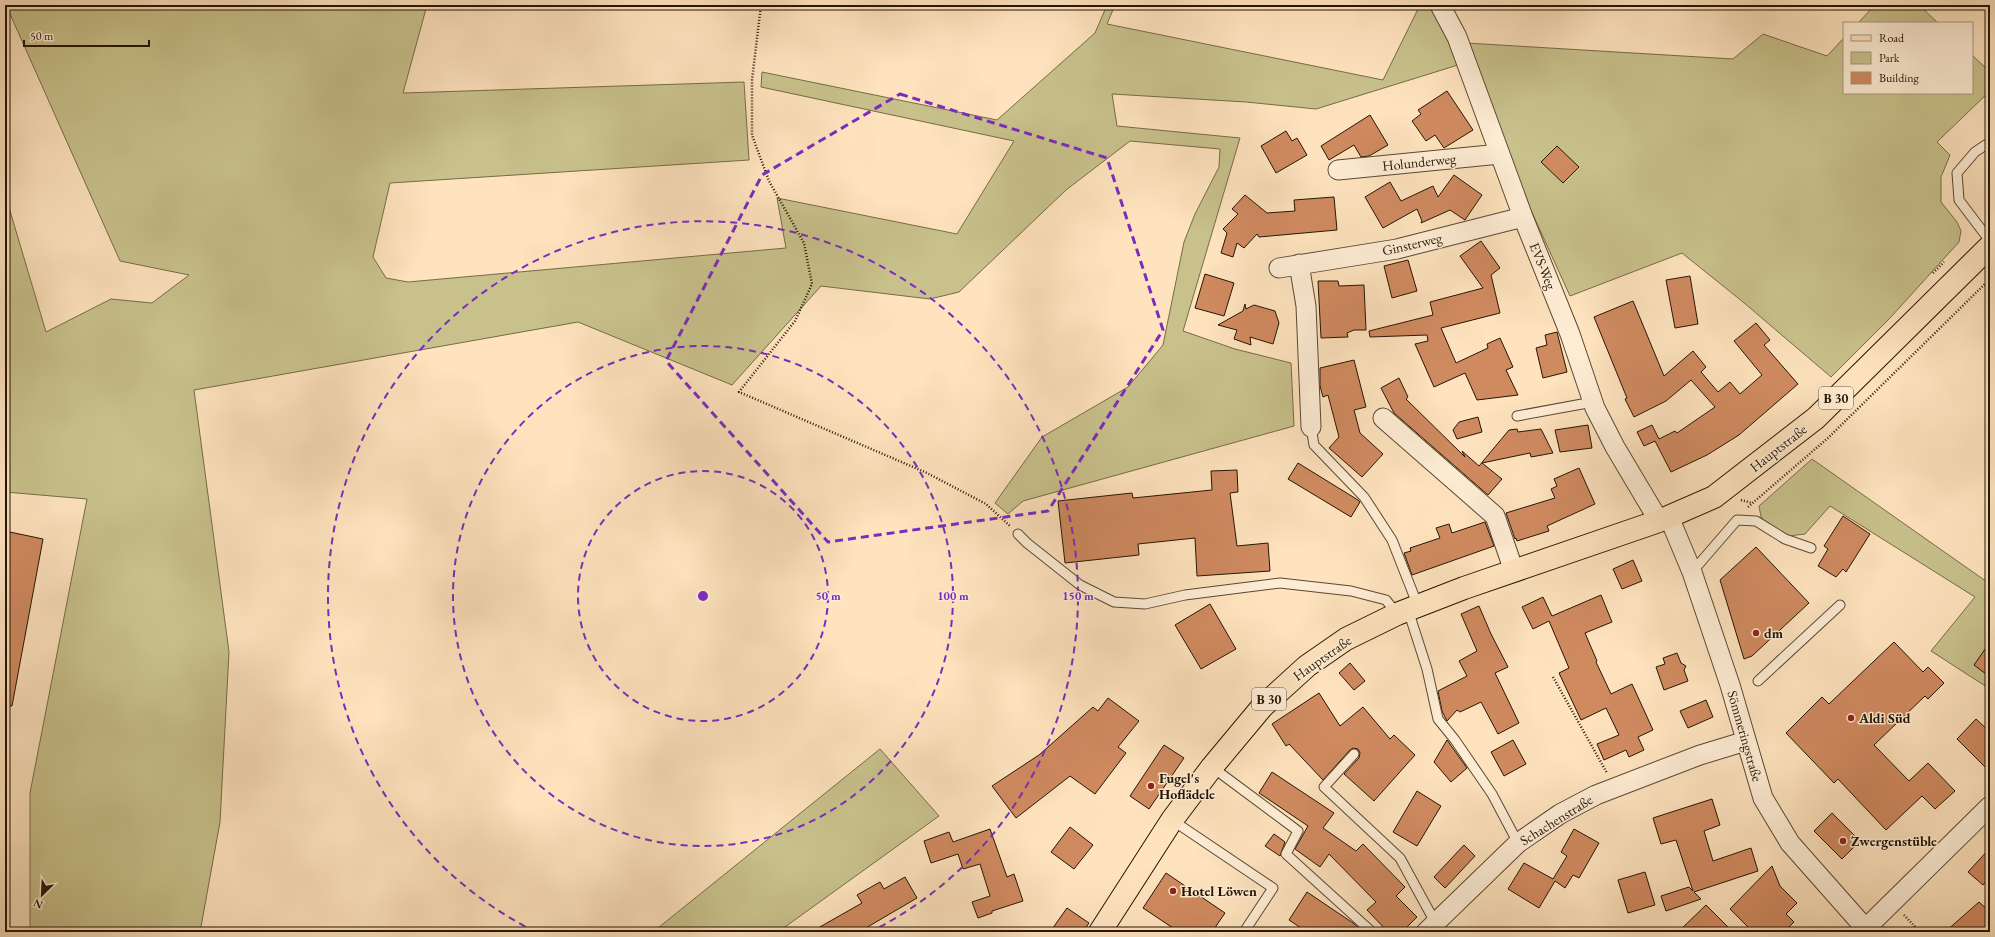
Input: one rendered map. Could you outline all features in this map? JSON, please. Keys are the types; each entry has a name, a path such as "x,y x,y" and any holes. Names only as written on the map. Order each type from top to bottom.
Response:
{"main road":[{"name":"Hauptstraße","path":"1100,932 1172,820 1212,766 1262,707 1307,666 1346,639 1408,610 1464,588 1664,519 1714,497 1816,418 1990,246"}],"street":[{"name":"EVS-Weg","path":"1440,5 1457,37 1523,217 1570,334 1593,402 1615,447 1664,519"},
{"name":"Holunderweg","path":"1338,170 1500,154"},
{"name":"Ginsterweg","path":"1279,268 1397,249 1523,217"},
{"path":"1299,264 1306,306 1311,427"},
{"path":"1383,418 1495,516 1514,571"},
{"name":"Sömmeringstraße","path":"1664,519 1692,572 1730,685 1763,798 1790,843 1864,930"},
{"name":"Schachenstraße","path":"1430,927 1518,842 1560,814 1596,795 1616,787 1700,755 1746,740"},
{"path":"1864,930 1990,806"}],"lane":[{"path":"1990,142 1975,152 1957,173 1959,200 1990,242"},
{"path":"1517,416 1593,402"},
{"path":"1311,427 1314,445 1364,497 1392,540 1408,610 1427,668 1438,719 1455,740 1492,794 1518,842"},
{"path":"1692,572 1737,520 1756,521 1785,539 1811,548"},
{"path":"1018,534 1027,543 1080,585 1114,602 1145,604 1185,595 1280,583 1351,591 1386,600 1408,610"},
{"path":"1758,681 1840,605"},
{"name":"Schachenstraße","path":"1354,754 1324,787 1400,858 1430,927"},
{"path":"1212,766 1298,832 1286,854 1372,932"},
{"path":"1172,820 1272,888 1244,932"}],"path":[{"path":"761,5 752,80 752,135 769,182 804,243 812,284 795,322 740,392 927,473 986,504 1018,534"},
{"path":"1932,274 1948,259"},
{"path":"1737,520 1752,503 1828,438 1990,279"},
{"path":"1553,678 1616,787"},
{"path":"1892,903 1920,932"},
{"path":"1271,932 1273,929 1277,932"}],"highlighted area":[{"path":"900,94 1107,158 1163,330 1048,511 828,542 666,361 762,175"}],"green space":[{"path":"6,5 427,5 403,93 744,82 749,160 390,183 373,257 386,278 408,282 786,248 777,198 957,234 1014,141 761,87 762,72 997,120 1095,33 1107,5 1115,5 1107,24 1383,80 1420,5 1433,5 1445,26 1458,65 1316,109 1246,102 1112,94 1117,126 1240,138 1183,331 1235,349 1291,363 1294,426 1023,501 1008,514 995,503 1042,437 1128,387 1163,345 1184,242 1195,214 1219,167 1220,149 1130,141 1066,190 959,292 930,299 821,286 732,385 578,322 194,390 229,652 220,822 200,932 30,932 30,793 87,499 5,492 5,194 46,332 111,299 152,303 189,275 120,261"},
{"path":"1875,5 1919,5 1937,22 1859,22"},
{"path":"1763,34 1827,56 1843,39 1843,94 1973,94 1973,56 1990,72 1990,91 1937,142 1950,155 1941,177 1941,202 1957,222 1961,231 1959,242 1890,318 1831,377 1743,302 1682,253 1570,296 1524,195 1466,43 1733,59"},
{"path":"1812,459 1990,584 1990,689 1931,651 1975,597 1830,506 1805,534 1788,536 1771,527 1761,517 1759,506"},
{"path":"880,749 939,816 778,932 653,932"}],"building":[{"path":"1447,91 1473,130 1444,148 1435,135 1426,141 1412,121 1421,114 1418,110"},
{"path":"1370,115 1388,145 1369,156 1361,157 1354,145 1329,160 1321,146"},
{"path":"1286,131 1292,141 1297,138 1307,155 1276,173 1261,146"},
{"path":"1557,146 1579,167 1563,183 1541,162"},
{"path":"1454,175 1482,195 1465,220 1450,210 1421,223 1422,221 1417,209 1383,228 1365,197 1390,182 1401,201 1433,186 1438,197"},
{"path":"1245,195 1267,213 1295,211 1294,200 1334,197 1337,230 1259,237 1257,234 1244,248 1237,243 1233,257 1221,253 1227,233 1223,229 1238,214 1232,209"},
{"path":"1481,241 1500,268 1491,275 1500,313 1441,328 1456,363 1488,348 1487,344 1500,338 1513,367 1506,370 1518,395 1477,400 1465,373 1434,387 1415,344 1428,341 1427,335 1370,337 1369,331 1433,315 1430,302 1483,288 1460,256"},
{"path":"1408,260 1417,291 1392,298 1384,266"},
{"path":"1205,274 1234,283 1224,316 1195,308"},
{"path":"1690,276 1698,324 1675,328 1666,280"},
{"path":"1318,281 1338,281 1339,286 1364,285 1366,330 1354,330 1347,333 1348,337 1321,338"},
{"path":"1633,301 1664,376 1693,351 1706,367 1701,372 1718,392 1730,382 1740,394 1762,375 1734,341 1756,323 1770,340 1764,345 1798,384 1739,435 1707,455 1671,472 1655,441 1644,446 1637,432 1652,425 1659,439 1675,431 1677,433 1715,407 1691,380 1666,401 1634,417 1625,399 1627,398 1594,317"},
{"path":"1245,304 1246,309 1254,305 1275,311 1279,323 1273,344 1250,337 1251,345 1234,339 1237,330 1218,325 1243,311"},
{"path":"1557,332 1567,372 1543,378 1536,348 1547,345 1545,335"},
{"path":"1354,360 1366,407 1354,410 1360,433 1383,454 1362,477 1329,448 1339,437 1328,395 1323,397 1320,386 1320,368"},
{"path":"1399,378 1408,397 1406,399 1465,457 1462,451 1479,466 1509,430 1517,429 1518,432 1541,429 1553,453 1531,457 1530,453 1482,463 1502,479 1488,495 1394,413 1381,388"},
{"path":"1478,417 1482,432 1457,439 1453,430 1459,422"},
{"path":"1588,425 1592,448 1560,452 1555,430"},
{"path":"1298,463 1360,502 1351,517 1288,479"},
{"path":"1579,468 1595,504 1547,526 1549,531 1517,541 1506,513 1555,498 1551,489 1557,486 1554,479"},
{"path":"1237,470 1238,492 1230,493 1237,546 1268,543 1270,571 1197,576 1195,538 1138,544 1139,555 1065,563 1058,501 1132,493 1133,498 1212,490 1211,471"},
{"path":"1843,516 1870,534 1846,572 1843,569 1836,577 1818,566 1828,549 1824,546"},
{"path":"1485,522 1494,546 1412,575 1404,553 1411,551 1410,548 1440,538 1436,528 1449,524 1452,533"},
{"path":"5,531 43,539 12,706 5,705"},
{"name":"dm","path":"1756,547 1809,603 1752,656 1744,659 1720,580"},
{"path":"1633,560 1642,581 1622,589 1613,569"},
{"path":"1601,595 1612,622 1585,633 1597,661 1596,662 1611,694 1632,684 1653,730 1638,737 1644,750 1629,757 1626,750 1604,760 1597,744 1619,735 1606,708 1581,720 1559,673 1569,668 1549,621 1533,629 1522,607 1543,597 1552,616"},
{"path":"1210,604 1236,649 1201,669 1175,625"},
{"path":"1479,606 1508,667 1495,673 1519,723 1498,734 1481,702 1460,712 1457,710 1447,721 1442,711 1438,691 1467,676 1459,661 1477,651 1461,614"},
{"name":"Aldi Süd","path":"1894,642 1923,672 1928,667 1944,683 1928,699 1925,696 1874,745 1909,781 1928,763 1955,791 1935,809 1922,796 1886,830 1838,779 1834,783 1786,733 1822,697 1829,704"},
{"path":"1990,642 1990,677 1974,665"},
{"path":"1677,653 1681,663 1686,666 1684,670 1688,681 1664,690 1656,667 1665,664 1663,658"},
{"path":"1350,663 1365,681 1354,690 1339,673"},
{"path":"1319,693 1340,726 1363,707 1390,739 1394,735 1415,755 1374,801 1344,774 1359,758 1360,753 1358,749 1353,748 1350,750 1323,780 1289,744 1286,746 1272,724"},
{"path":"1108,698 1139,721 1118,747 1126,753 1095,794 1070,776 1016,818 992,786 1039,755 1093,707 1098,711"},
{"path":"1706,700 1713,717 1688,728 1680,711"},
{"path":"1976,719 1990,732 1990,772 1957,739"},
{"path":"1447,740 1467,768 1451,782 1434,762"},
{"path":"1513,740 1526,764 1504,776 1491,752"},
{"path":"1164,745 1184,758 1149,809 1130,796"},
{"path":"1272,772 1334,813 1323,828 1356,851 1363,844 1405,887 1396,896 1417,917 1402,932 1388,932 1367,910 1376,902 1329,854 1320,867 1295,849 1308,826 1259,793"},
{"path":"1417,791 1441,806 1417,846 1393,832"},
{"path":"1712,799 1720,825 1704,831 1713,861 1751,848 1758,871 1694,892 1701,899 1666,911 1661,896 1689,887 1693,891 1676,840 1661,844 1653,818"},
{"path":"1832,813 1860,841 1842,859 1814,831"},
{"path":"1070,827 1093,845 1074,869 1051,852"},
{"path":"990,829 1007,877 1014,874 1023,901 992,911 992,913 978,918 972,902 990,896 980,864 963,869 958,854 931,863 924,841 949,832 953,842"},
{"path":"1574,829 1599,843 1579,878 1573,875 1565,888 1555,881 1539,908 1508,889 1524,863 1553,879 1567,856 1561,852"},
{"path":"1274,834 1285,842 1280,856 1265,846"},
{"path":"1464,845 1475,856 1445,888 1434,877"},
{"path":"1990,848 1990,877 1983,885 1968,872"},
{"path":"1772,866 1780,886 1797,903 1786,914 1794,922 1784,932 1753,932 1730,909"},
{"path":"1645,872 1655,905 1628,913 1618,880"},
{"name":"Hotel Löwen","path":"1166,873 1225,913 1212,932 1179,932 1143,908"},
{"path":"905,877 917,898 859,932 811,932 862,903 857,895 880,882 884,889"},
{"path":"1307,892 1353,923 1363,932 1307,932 1289,920"},
{"path":"1979,902 1990,912 1990,932 1945,932"},
{"path":"1706,905 1733,932 1678,932"},
{"path":"1067,908 1089,923 1083,932 1050,932"}],"place":[{"name":"dm","path":"1756,633"},
{"name":"Aldi Süd","path":"1851,718"},
{"name":"Fugel's Hoflädele","path":"1151,786"},
{"name":"Zwergenstüble","path":"1843,841"},
{"name":"Hotel Löwen","path":"1173,891"}]}
